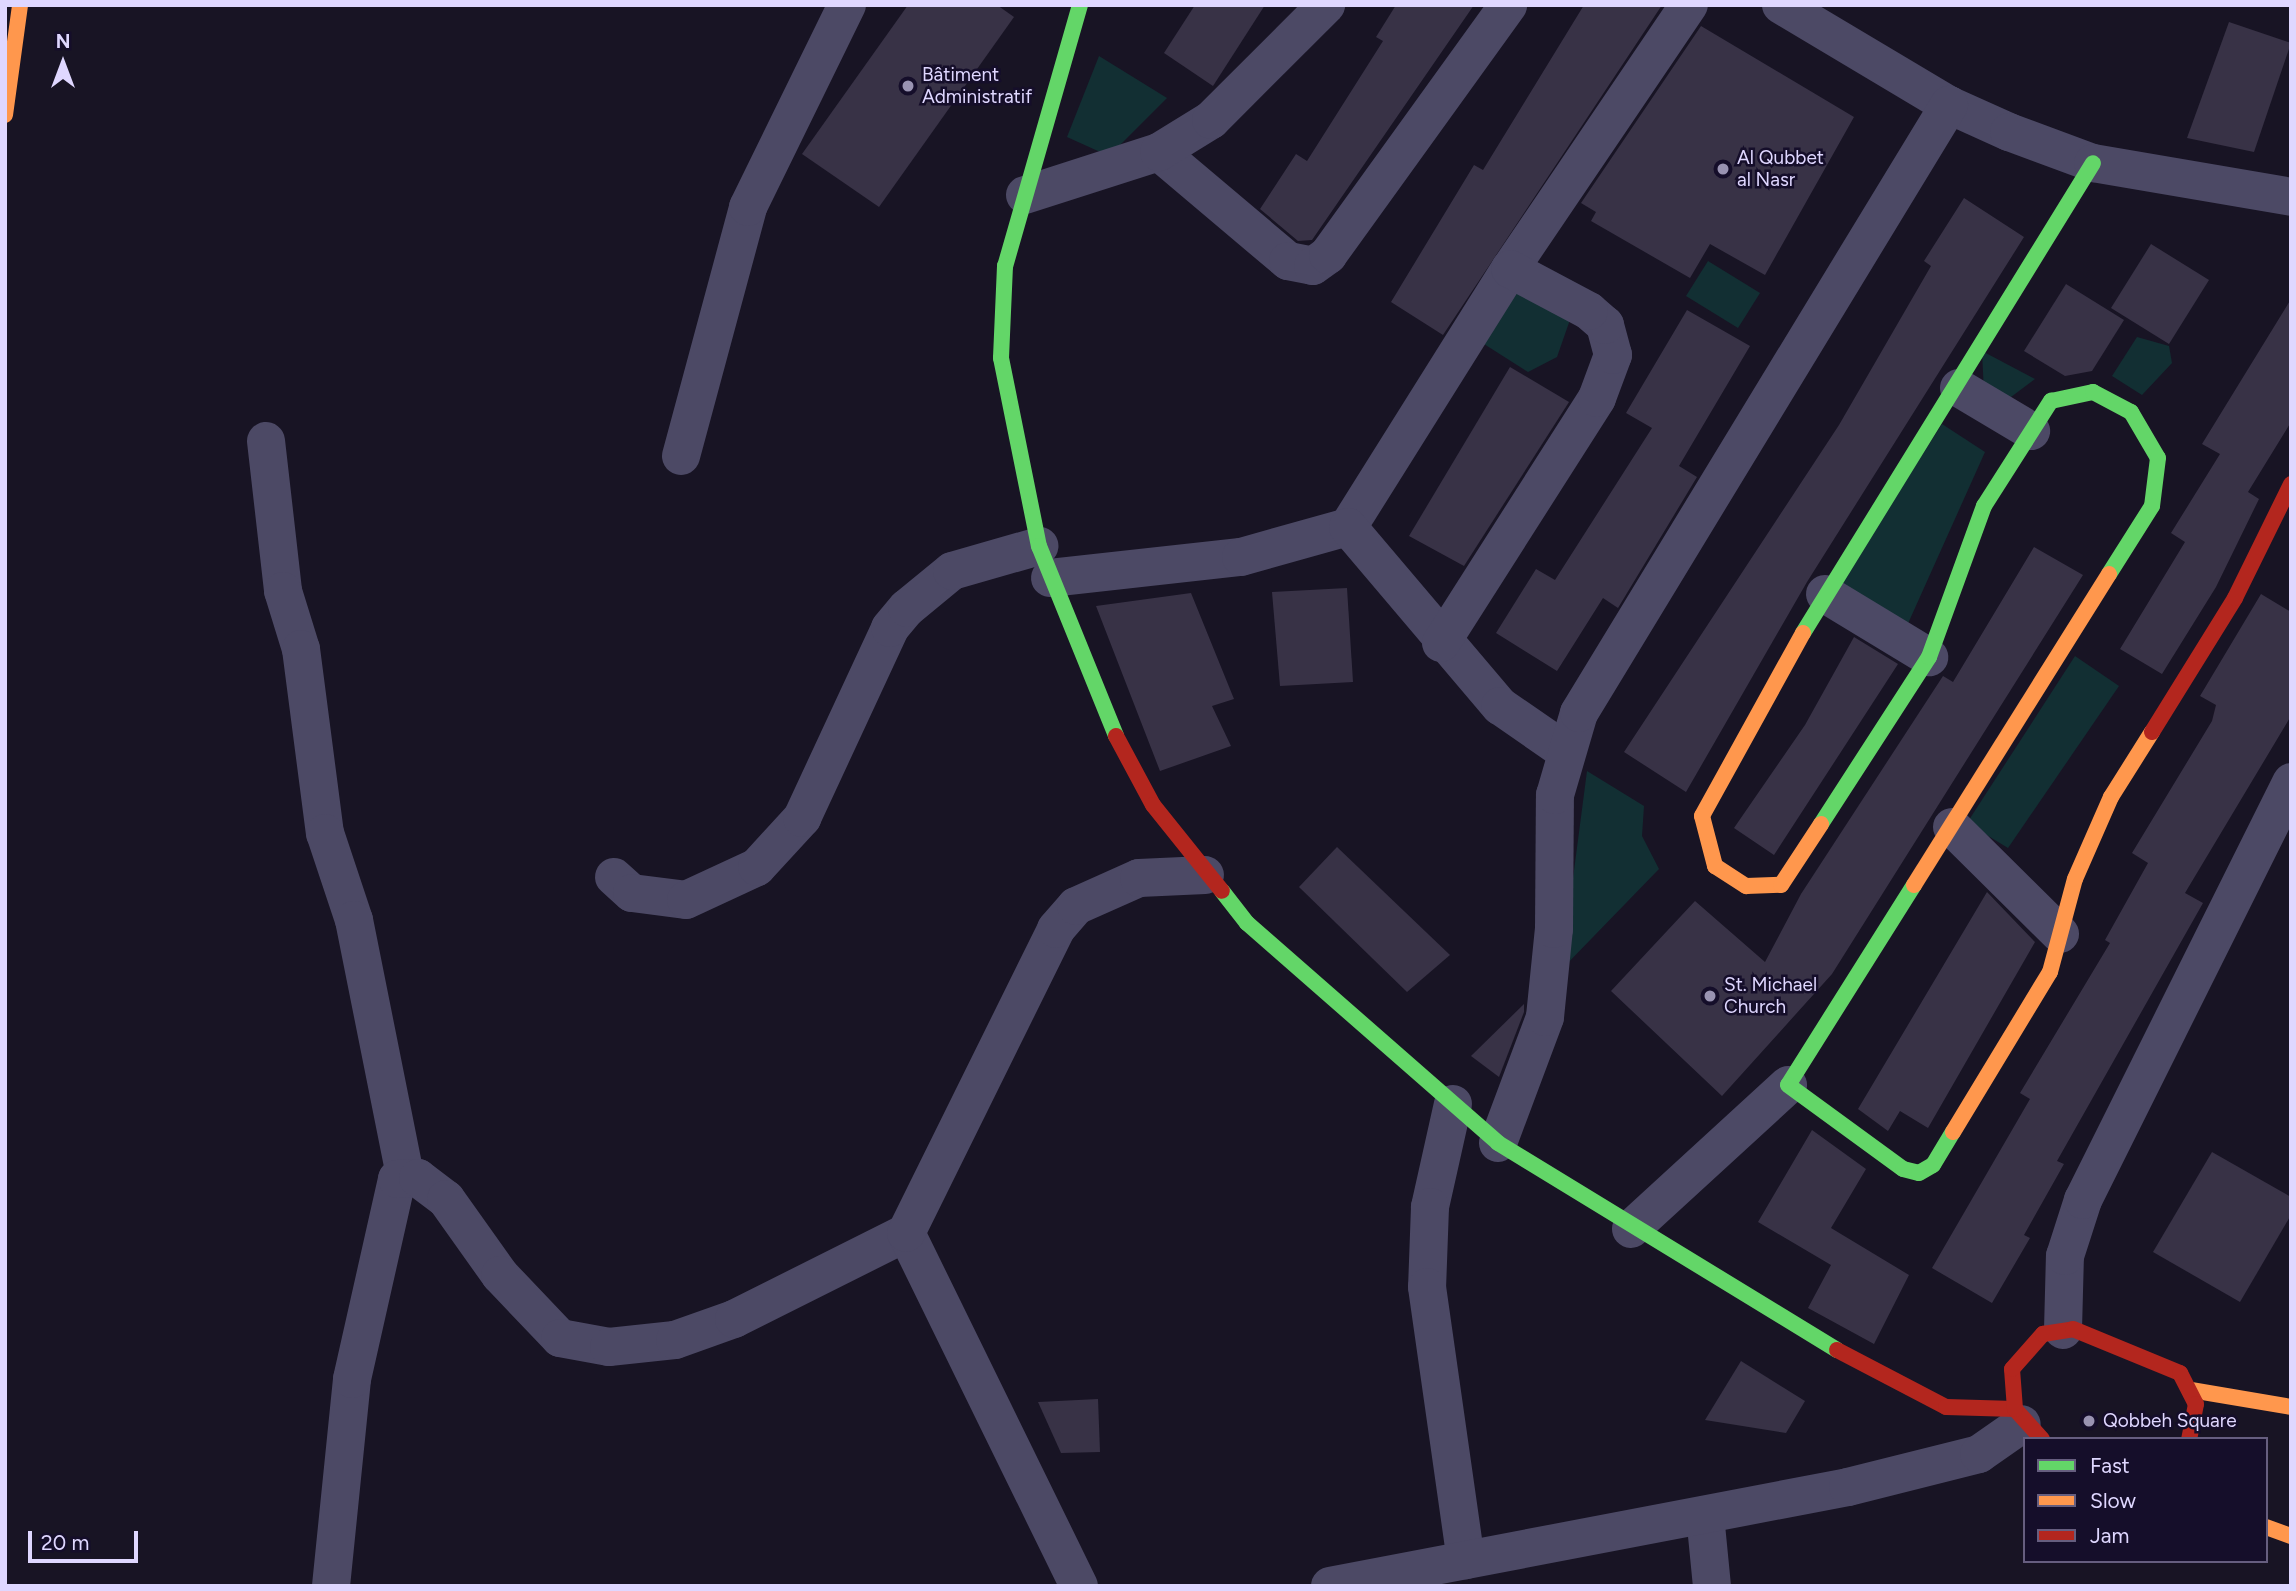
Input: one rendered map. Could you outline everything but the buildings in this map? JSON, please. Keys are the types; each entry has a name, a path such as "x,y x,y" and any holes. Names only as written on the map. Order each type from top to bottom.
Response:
{"street":[{"path":"5,115 20,5"},
{"path":"681,456 748,207 847,5"},
{"path":"1080,5 1005,266 1001,358 1045,562 1113,731 1153,805 1205,875 1247,923 1498,1143 1631,1229 1946,1407 2027,1424"},
{"path":"1025,195 1159,152 1250,87 1326,5"},
{"path":"1159,152 1288,261 1313,266 1328,255 1508,5"},
{"path":"614,877 632,893 686,900 757,867 802,818 890,628 906,608 952,571 1045,562 1241,556 1348,527 1510,269 1689,5"},
{"path":"1781,5 1949,105 2093,163 2291,197"},
{"path":"1498,1143 1545,1017 1555,929 1551,839 1565,751 1597,676 1949,105"},
{"path":"1631,1229 1788,1085 2133,540 2157,484 2151,444 2114,398 2065,393 2052,401 1984,506 1929,657 1781,885 1763,889 1730,878 1707,849 1702,816 1825,594 1959,388 2093,163"},
{"path":"1441,643 1597,398 1613,355 1605,325 1589,311 1510,269"},
{"path":"1959,388 2031,432"},
{"path":"266,441 325,833 354,920 405,1176 446,1199 500,1275 560,1338 609,1347 675,1340 734,1319 905,1233 1056,929 1076,906 1139,878 1205,875"},
{"path":"1788,1085 1888,1160 1919,1173 1933,1165 2050,972 2075,879 2111,797 2235,598 2291,484"},
{"path":"1348,527 1441,643 1500,706 1565,751"},
{"path":"1825,594 1929,657"},
{"path":"2063,1330 2064,1256 2083,1200 2291,782"},
{"path":"1952,827 2060,934"},
{"path":"1453,1104 1430,1207 1427,1287 1466,1560"},
{"path":"331,1586 352,1379 391,1186 405,1176"},
{"path":"905,1233 1079,1586"},
{"path":"2027,1424 2010,1382 2021,1354 2043,1334 2063,1330 2149,1357 2180,1373 2196,1404 2189,1437"},
{"path":"2191,1390 2291,1407"},
{"path":"1330,1586 1705,1515 1955,1462 2027,1424"},
{"path":"1705,1515 1712,1586"},
{"path":"2268,1528 2291,1536"}],"green space":[{"path":"1099,56 1167,98 1109,156 1067,137"},
{"path":"1708,261 1760,293 1738,328 1686,296"},
{"path":"1512,277 1572,314 1557,357 1528,372 1473,337"},
{"path":"2137,337 2169,346 2172,363 2142,395 2112,376"},
{"path":"1982,351 2035,379 2011,397 1984,393"},
{"path":"1942,424 1985,452 1906,628 1838,586"},
{"path":"2075,656 2119,686 2008,848 1967,823"},
{"path":"1587,771 1644,806 1642,836 1659,869 1561,970"}],"traffic: fast":[{"path":"1080,5 1005,266 1001,358 1039,546 1116,736"},
{"path":"1803,633 2093,163"},
{"path":"1821,824 1929,657 1984,506 2051,401 2093,392 2131,412 2158,458 2152,506 2109,574"},
{"path":"1914,885 1788,1085 1903,1169 1919,1173 1933,1165 1953,1132"},
{"path":"1222,891 1247,923 1498,1143 1837,1350"}],"traffic: slow":[{"path":"5,115 20,5"},
{"path":"1914,885 2109,574"},
{"path":"1803,633 1702,816 1715,866 1746,886 1781,885 1821,824"},
{"path":"1953,1132 2050,972 2075,879 2111,797 2152,732"},
{"path":"2191,1390 2291,1407"},
{"path":"2268,1528 2291,1536"}],"traffic: jam":[{"path":"2152,732 2235,598 2291,484"},
{"path":"1116,736 1153,805 1222,891"},
{"path":"2040,1437 2015,1409 2012,1369 2043,1334 2073,1329 2180,1373 2196,1404 2189,1437"},
{"path":"1837,1350 1946,1407 2015,1409"}],"place":[{"name":"Bâtiment Administratif","path":"908,86"},
{"name":"Al Qubbet al Nasr","path":"1723,169"},
{"name":"St. Michael Church","path":"1710,996"},
{"name":"Qobbeh Square","path":"2089,1421"}]}
